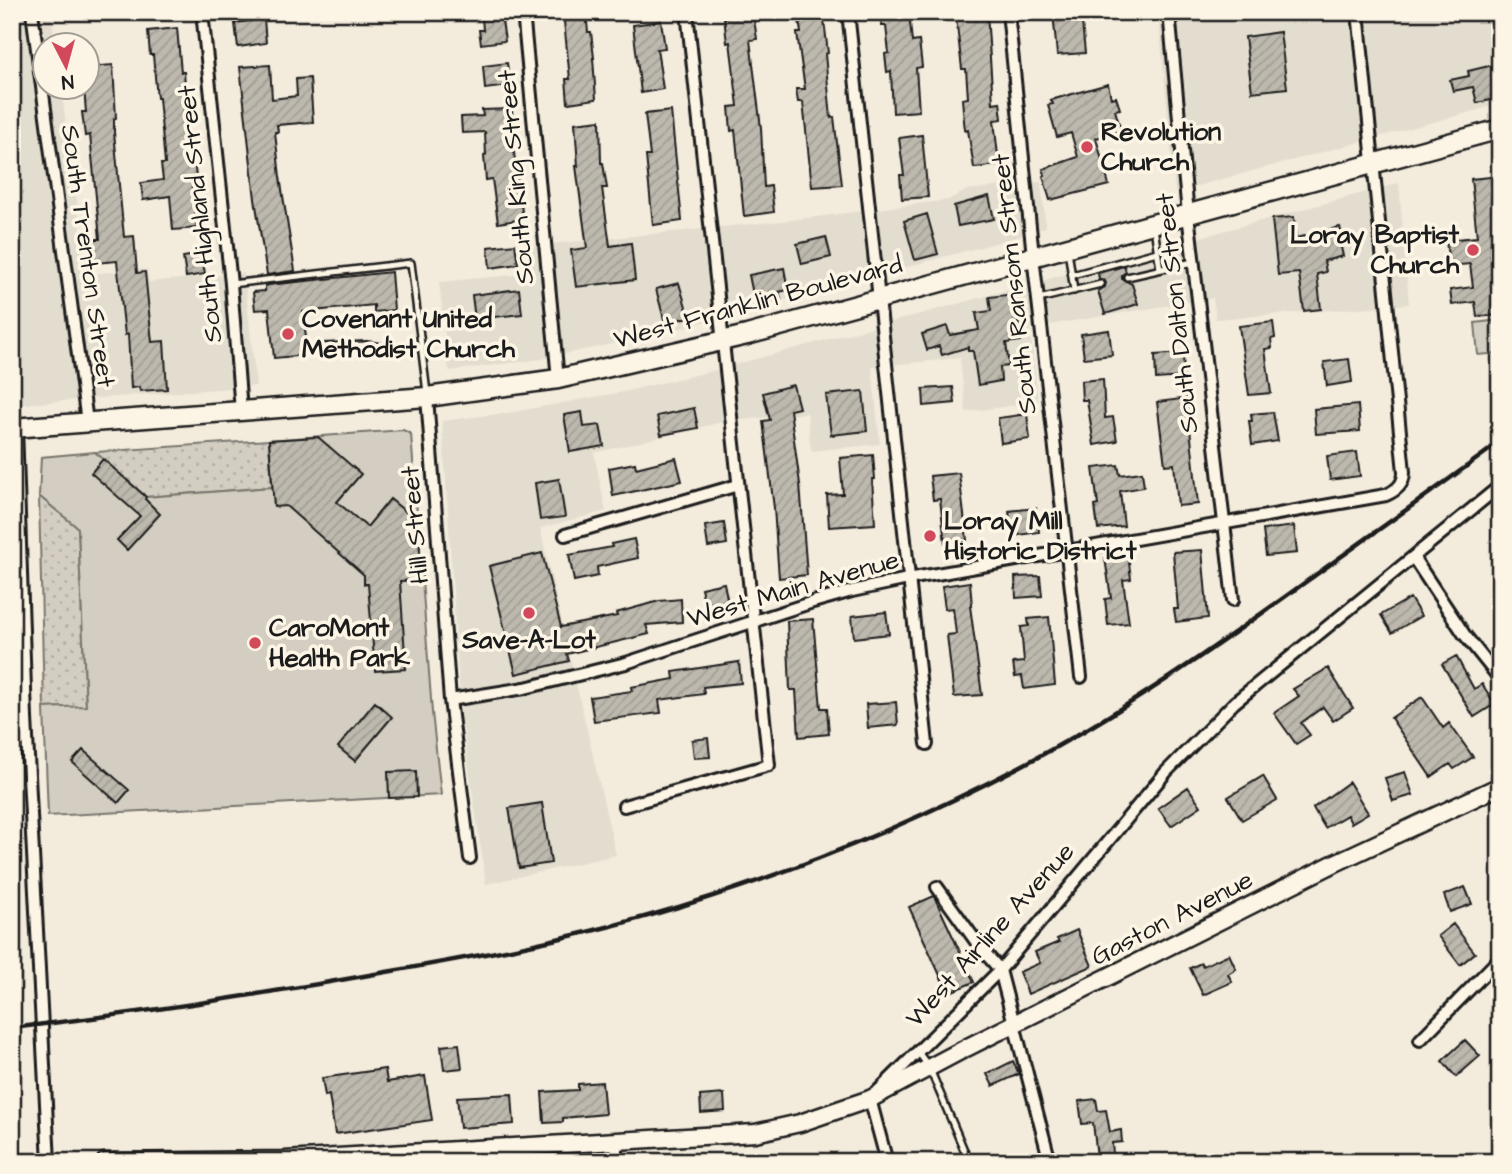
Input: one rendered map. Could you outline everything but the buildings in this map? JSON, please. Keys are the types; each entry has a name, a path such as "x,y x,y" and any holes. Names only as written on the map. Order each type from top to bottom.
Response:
{"main road":[{"name":"West Franklin Boulevard","path":"14,427 427,397 558,379 722,342 1500,129"},
{"name":"Gaston Avenue","path":"870,1099 1335,863 1500,786"},
{"name":"West Airline Avenue","path":"105,1162 285,1161 755,1133 778,1129 870,1099"}],"street":[{"name":"South Trenton Street","path":"32,12 88,422"},
{"name":"South Highland Street","path":"202,12 242,411"},
{"name":"South King Street","path":"523,12 558,379"},
{"path":"624,806 769,765 687,12"},
{"path":"848,12 927,744"},
{"name":"South Ransom Street","path":"1008,12 1081,677"},
{"name":"South Dalton Street","path":"1168,12 1193,262 1233,600"},
{"path":"1358,12 1372,163"},
{"name":"West Main Avenue","path":"450,701 570,678 626,663 826,598 908,579 1386,495 1403,482 1404,472 1372,163"},
{"name":"Hill Street","path":"427,397 450,701 470,858"},
{"path":"14,427 26,718 50,1162"},
{"path":"565,535 738,485"},
{"name":"West Airline Avenue","path":"870,1099 1000,970 1166,772 1234,703 1500,486"},
{"path":"1413,556 1464,634 1500,678"},
{"path":"12,719 26,718"},
{"path":"937,887 1000,970 1050,1162"},
{"path":"1420,1040 1500,958"},
{"path":"870,1099 887,1162"},
{"path":"615,1142 619,1162"}],"lane":[{"path":"1153,224 1160,269"},
{"path":"1067,247 1074,290"},
{"path":"1072,275 1157,252"},
{"path":"1127,277 1193,262"},
{"path":"231,284 411,263 427,397"},
{"path":"1038,299 1101,284"},
{"path":"323,347 422,347"},
{"path":"918,1052 929,1067 969,1162"}],"shaded area":[{"path":"12,12 51,12 53,32 32,32 32,102 63,102 87,274 147,269 149,282 244,273 256,386 12,405"},
{"path":"1158,12 1500,12 1500,104 1175,192"},
{"path":"1041,182 1046,227 1021,236 663,333 542,359 449,371 439,282 533,273 531,246 792,220 948,200 967,190"},
{"path":"1399,183 1409,304 1216,319 1213,298 1030,328 1038,402 966,412 960,358 872,367 880,444 811,451 807,413 722,422 594,453 606,511 540,528 616,855 486,884 461,715 442,421 513,412 623,392 712,371"},
{"path":"1500,320 1500,353 1478,355 1475,323"},
{"name":"CaroMont Health Park","path":"403,430 411,434 441,795 48,816 44,708 86,706 78,528 39,496 41,457 95,452 146,497 272,487 269,440"},
{"path":"269,440 273,487 146,497 95,452"},
{"path":"39,496 78,528 86,707 44,708"},
{"path":"12,778 23,989 12,990"}],"railway":[{"path":"12,1028 250,995 521,947 585,933 696,902 837,851 974,790 1057,747 1130,703 1237,631 1500,442"}],"place":[{"name":"Revolution Church","path":"1087,147"},
{"name":"Loray Baptist Church","path":"1473,250"},
{"name":"Covenant United Methodist Church","path":"288,334"},
{"name":"Loray Mill Historic District","path":"930,536"},
{"name":"Save-A-Lot","path":"529,613"},
{"name":"CaroMont Health Park","path":"255,643"}]}
